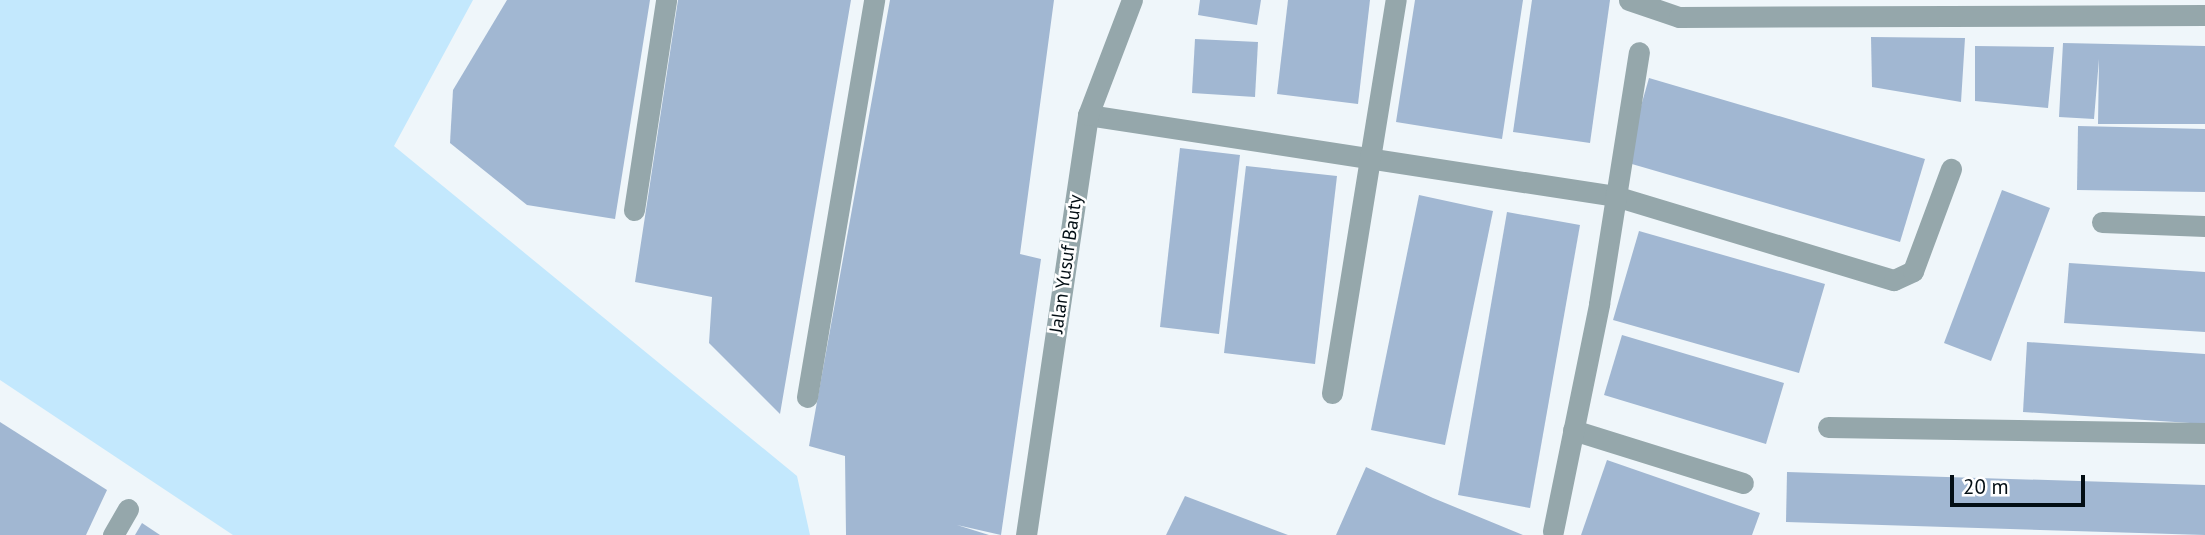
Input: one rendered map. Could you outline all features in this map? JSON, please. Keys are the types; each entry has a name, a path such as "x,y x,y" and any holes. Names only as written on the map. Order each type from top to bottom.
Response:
{"street":[{"path":"634,210 666,0"},
{"path":"807,397 874,0"},
{"name":"Jalan Yusuf Bauty","path":"1026,535 1088,115 1132,0"},
{"path":"1332,393 1396,0"},
{"path":"1629,0 1679,17 2205,15"},
{"path":"1553,531 1639,52"},
{"path":"1088,115 1369,162 1615,196 1895,280 1913,271 1951,169"},
{"path":"2102,222 2205,226"},
{"path":"1828,427 2205,433"},
{"path":"1573,430 1743,483"},
{"path":"113,535 128,509"}],"shaded area":[{"path":"0,0 473,0 394,146 797,476 810,535 233,535 0,380"}],"building":[{"path":"507,0 650,0 615,219 527,205 450,143 453,90"},
{"path":"678,0 851,0 780,414 709,343 712,297 635,282"},
{"path":"890,0 1054,0 1020,254 1041,259 1001,535 957,525 989,535 846,535 845,456 809,446"},
{"path":"1200,0 1261,0 1257,25 1198,15"},
{"path":"1288,0 1370,0 1358,104 1277,94"},
{"path":"1415,0 1523,0 1502,139 1396,122"},
{"path":"1532,0 1610,0 1590,143 1513,132"},
{"path":"1871,37 1965,38 1961,102 1872,87"},
{"path":"1195,39 1258,42 1255,97 1192,93"},
{"path":"2063,43 2205,46 2205,124 2098,124 2099,59 2094,119 2059,117"},
{"path":"1975,46 2054,47 2048,108 1975,101"},
{"path":"1649,78 1925,159 1900,242 1625,162"},
{"path":"2078,126 2205,129 2205,192 2077,190"},
{"path":"1180,148 1240,155 1219,334 1160,327"},
{"path":"1246,166 1337,176 1315,364 1224,353"},
{"path":"2002,190 2050,208 1991,361 1944,343"},
{"path":"1419,195 1493,211 1445,445 1371,430"},
{"path":"1507,212 1580,225 1530,508 1458,495"},
{"path":"1639,231 1825,284 1799,373 1613,320"},
{"path":"2069,263 2205,272 2205,332 2064,323"},
{"path":"1622,335 1784,383 1766,444 1604,395"},
{"path":"2027,342 2205,354 2205,424 2023,412"},
{"path":"0,422 107,490 86,535 0,535"},
{"path":"1607,460 1760,513 1752,535 1581,535"},
{"path":"1366,467 1433,498 1523,535 1336,535"},
{"path":"1787,472 2205,485 2205,535 1786,522"},
{"path":"1185,496 1288,535 1166,535"},
{"path":"142,523 160,535 135,535"}]}
